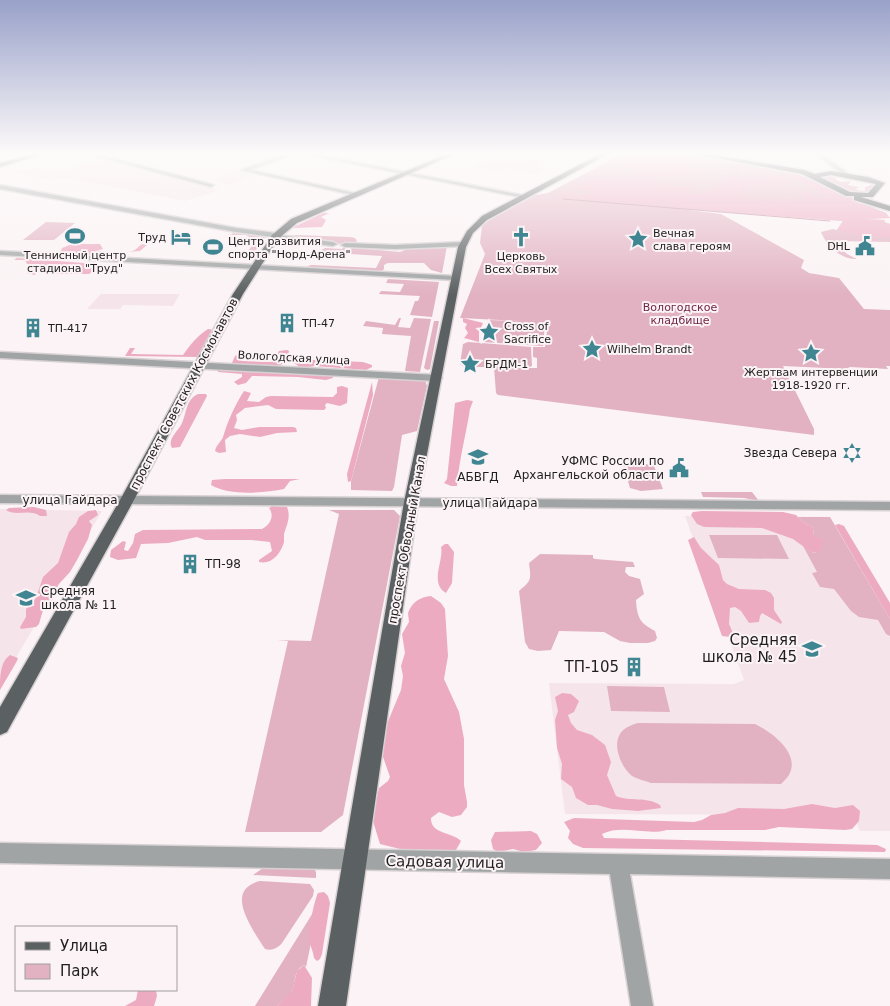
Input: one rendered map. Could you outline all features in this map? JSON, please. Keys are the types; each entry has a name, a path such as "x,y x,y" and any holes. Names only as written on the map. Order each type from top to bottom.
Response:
{"main road":[{"name":"проспект Советских Космонавтов","path":"0,726 127,500 254,267 276,236 294,221 341,201"},
{"name":"проспект Обводный Канал","path":"332,1006 411,502 437,378 454,278 463,244 470,232 478,222 515,201"},
{"path":"869,201 890,208"},
{"path":"875,201 890,208"}],"street":[{"path":"77,201 236,230 334,244"},
{"path":"345,245 395,247 463,244"},
{"path":"0,253 454,278"},
{"name":"Вологодская улица","path":"0,355 437,378"},
{"name":"улица Гайдара","path":"0,499 890,506"},
{"name":"Садовая улица","path":"0,853 890,868"},
{"path":"618,864 642,1006"}],"shaded area":[{"path":"604,201 853,201 886,213 890,218 862,219 885,220 884,222 890,224 890,237 861,235 837,230 843,221"},
{"path":"323,213 329,213 321,217 326,220 322,227 292,228"},
{"path":"72,244 100,244 103,249 96,251 118,253 107,257 55,254 61,251 62,248"},
{"path":"142,244 147,245 140,251 129,252"},
{"path":"17,258 98,264 99,267 89,274 48,274 58,265 42,265 35,275 27,273 34,265 27,264 25,260 14,260"},
{"path":"101,294 180,294 173,306 123,305 120,309 87,309"},
{"path":"463,318 483,323 479,332 479,342 464,338 468,333 465,328 467,324 463,322"},
{"path":"208,329 214,330 200,356 197,357 125,356 130,348 135,348 131,354 183,355 194,340"},
{"path":"279,351 289,351 288,356 291,359 363,362 372,365 372,367 366,370 315,366 301,368 290,360 271,367 234,365 232,363 235,356 242,353 242,361 274,362"},
{"path":"218,369 332,374 333,378 326,380 252,376 246,383 238,385 234,382 242,377 242,374 218,372"},
{"path":"372,382 373,395 351,481 348,482 347,474"},
{"path":"337,387 348,388 347,403 340,406 327,403 324,410 276,409 268,405 245,408 236,415 237,420 234,428 242,430 259,427 293,427 296,428 297,432 277,433 260,437 240,434 230,436 225,440 226,452 219,453 215,451 244,391 251,393 247,401 259,402 271,396 333,397 337,393"},
{"path":"198,394 206,394 207,396 180,447 172,448 172,439 183,421 188,404"},
{"path":"467,400 473,401 457,486 451,486 444,483 447,479 455,403"},
{"path":"300,479 290,481 284,489 266,492 227,491 211,485 212,480"},
{"path":"272,506 287,507 289,517 283,546 278,554 268,562 259,562 259,560 272,551 270,542 205,540 197,537 168,543 141,544 136,558 118,560 110,557 111,550 123,541 126,542 124,550 128,551 133,543 135,534 143,530 262,529 271,520 272,514 269,508"},
{"path":"34,507 46,510 47,516 32,513 14,513 6,510 9,508"},
{"name":"Средняя школа № 11","path":"0,509 102,511 0,685"},
{"path":"96,510 98,515 89,521 92,525 88,539 70,572 58,585 53,599 43,610 39,624 36,627 21,629 20,627 26,617 26,609 36,598 43,577 58,563 69,532 79,517 88,511"},
{"path":"693,512 783,512 796,515 803,522 814,528 813,535 822,539 823,544 818,553 811,552 793,539 762,528 704,527 697,524 691,515"},
{"name":"Средняя школа № 45","path":"685,516 830,517 890,619 890,831 860,831 853,815 565,814 549,683 734,684 744,680"},
{"path":"835,525 844,526 890,603 890,619"},
{"path":"694,537 701,548 719,565 723,580 727,584 739,589 765,590 771,593 774,598 774,610 782,622 781,624 762,613 759,622 749,623 741,611 735,607 730,608 729,624 733,633 730,637 722,636 688,540"},
{"path":"448,544 454,552 452,583 446,593 438,584 441,547"},
{"path":"431,596 441,603 445,609 448,656 444,679 459,712 464,739 464,785 467,807 461,815 452,817 439,812 431,818 434,827 461,841 456,850 416,853 380,844 372,818 379,788 390,777 381,751 384,731 401,690 403,676 401,666 405,653 402,634 409,622 408,613 414,603"},
{"path":"10,655 18,658 0,690 2,666"},
{"path":"562,693 571,694 579,701 574,712 568,715 571,723 577,730 592,735 605,745 611,762 607,775 616,796 655,802 661,808 638,811 612,809 588,805 576,798 572,787 561,779 562,764 557,748 555,720 558,711 555,697"},
{"path":"812,804 835,808 853,805 860,811 859,821 852,829 845,830 779,827 765,830 667,830 651,832 618,830 602,834 604,838 877,845 886,849 885,852 583,848 573,844 568,838 570,831 564,822 574,818 694,822 711,815 725,813 738,808 784,809"},
{"path":"531,831 537,834 542,843 536,850 524,852 513,849 498,852 493,849 491,840 495,832"},
{"path":"324,892 328,896 330,903 322,954 317,961 314,958 309,941 309,930 318,893"},
{"path":"304,965 312,978 311,1006 277,1006 292,991 297,971"},
{"path":"138,991 156,991 157,996 154,1006 125,1006 136,1000"}],"green space":[{"name":"Вологодское кладбище","path":"860,201 890,211 871,207 886,213 890,218 862,219 884,220 884,222 890,224 890,242 834,241 847,254 857,259 851,259 836,252 827,243 821,232 837,230 843,221 681,209 721,214 804,260 801,268 809,273 839,278 864,309 890,310 890,366 886,366 888,369 850,367 846,369 783,366 814,429 814,435 498,395 496,393 494,367 464,367 460,364 463,344 468,342 531,347 532,366 526,368 537,368 537,358 533,357 533,347 545,347 548,323 545,324 543,346 483,342 488,320 521,321 460,318 485,254 480,243 482,226 518,202"},
{"path":"46,222 75,223 54,240 23,240"},
{"path":"237,231 265,237 249,260 243,258 257,239 246,235 230,235"},
{"path":"291,236 350,237 355,238 357,241 335,244"},
{"path":"447,246 442,273 431,270 424,263 388,263 384,265 382,271 306,267 311,265 376,268 382,256 318,252 325,248 342,249 344,247 400,252 410,248"},
{"path":"388,279 439,282 432,317 410,315 415,301 418,301 420,296 379,294 381,291 400,292 404,284 386,283"},
{"path":"399,318 401,318 398,327 410,328 414,318 431,319 420,372 405,371 411,336 382,334 383,328 363,326 366,321 395,325"},
{"path":"434,321 439,321 430,369 427,370 424,368"},
{"path":"379,377 425,380 427,386 417,431 402,435 392,491 351,490 351,481"},
{"path":"623,464 654,466 663,489 641,491 630,488"},
{"path":"701,492 752,492 759,501 744,498 703,497"},
{"path":"329,510 394,510 400,516 343,815 321,832 245,832 288,641 277,640 311,641 339,514"},
{"path":"798,517 830,517 890,619 890,636 886,634 878,620 859,617 851,611 834,589 820,587 812,573 817,572 802,544 811,552 816,553 813,535 814,528"},
{"path":"709,535 777,535 789,559 718,558"},
{"path":"540,554 593,555 595,559 633,562 635,567 626,567 625,572 629,576 640,579 644,594 636,600 637,611 640,619 655,631 657,638 655,641 630,643 620,641 604,632 559,631 551,650 538,651 529,649 525,642 519,591 530,579 529,563"},
{"path":"607,686 664,687 670,712 611,711"},
{"path":"638,723 755,724 769,732 782,744 788,751 792,767 789,775 781,784 651,783 632,776 622,763 618,752 617,741 620,733 627,727"},
{"path":"266,866 313,867 316,872 316,878 253,875"},
{"path":"260,881 310,884 314,890 313,896 282,943 277,948 268,950 265,949 254,932 244,912 242,902 243,893 249,886"},
{"path":"314,911 309,933 311,943 306,967 304,965 298,970 292,991 277,1006 255,1006"}],"waterway":[{"path":"587,201 830,221"}],"place":[{"name":"Теннисный центр стадиона \"Труд\"","path":"75,236"},
{"name":"Труд","path":"181,237"},
{"name":"Церковь Всех Святых","path":"521,237"},
{"name":"Вечная слава героям","path":"638,239"},
{"name":"DHL","path":"865,246"},
{"name":"Центр развития спорта \"Норд-Арена\"","path":"213,247"},
{"name":"ТП-47","path":"287,323"},
{"name":"ТП-417","path":"33,328"},
{"name":"Cross of Sacrifice","path":"489,332"},
{"name":"Wilhelm Brandt","path":"592,349"},
{"name":"Жертвам интервенции 1918-1920 гг.","path":"811,353"},
{"name":"БРДМ-1","path":"470,364"},
{"name":"Звезда Севера","path":"852,453"},
{"name":"АБВГД","path":"478,457"},
{"name":"УФМС России по Архангельской области","path":"679,468"},
{"name":"ТП-98","path":"190,564"},
{"name":"Средняя школа № 11","path":"26,598"},
{"name":"Средняя школа № 45","path":"812,649"},
{"name":"ТП-105","path":"634,667"}]}
